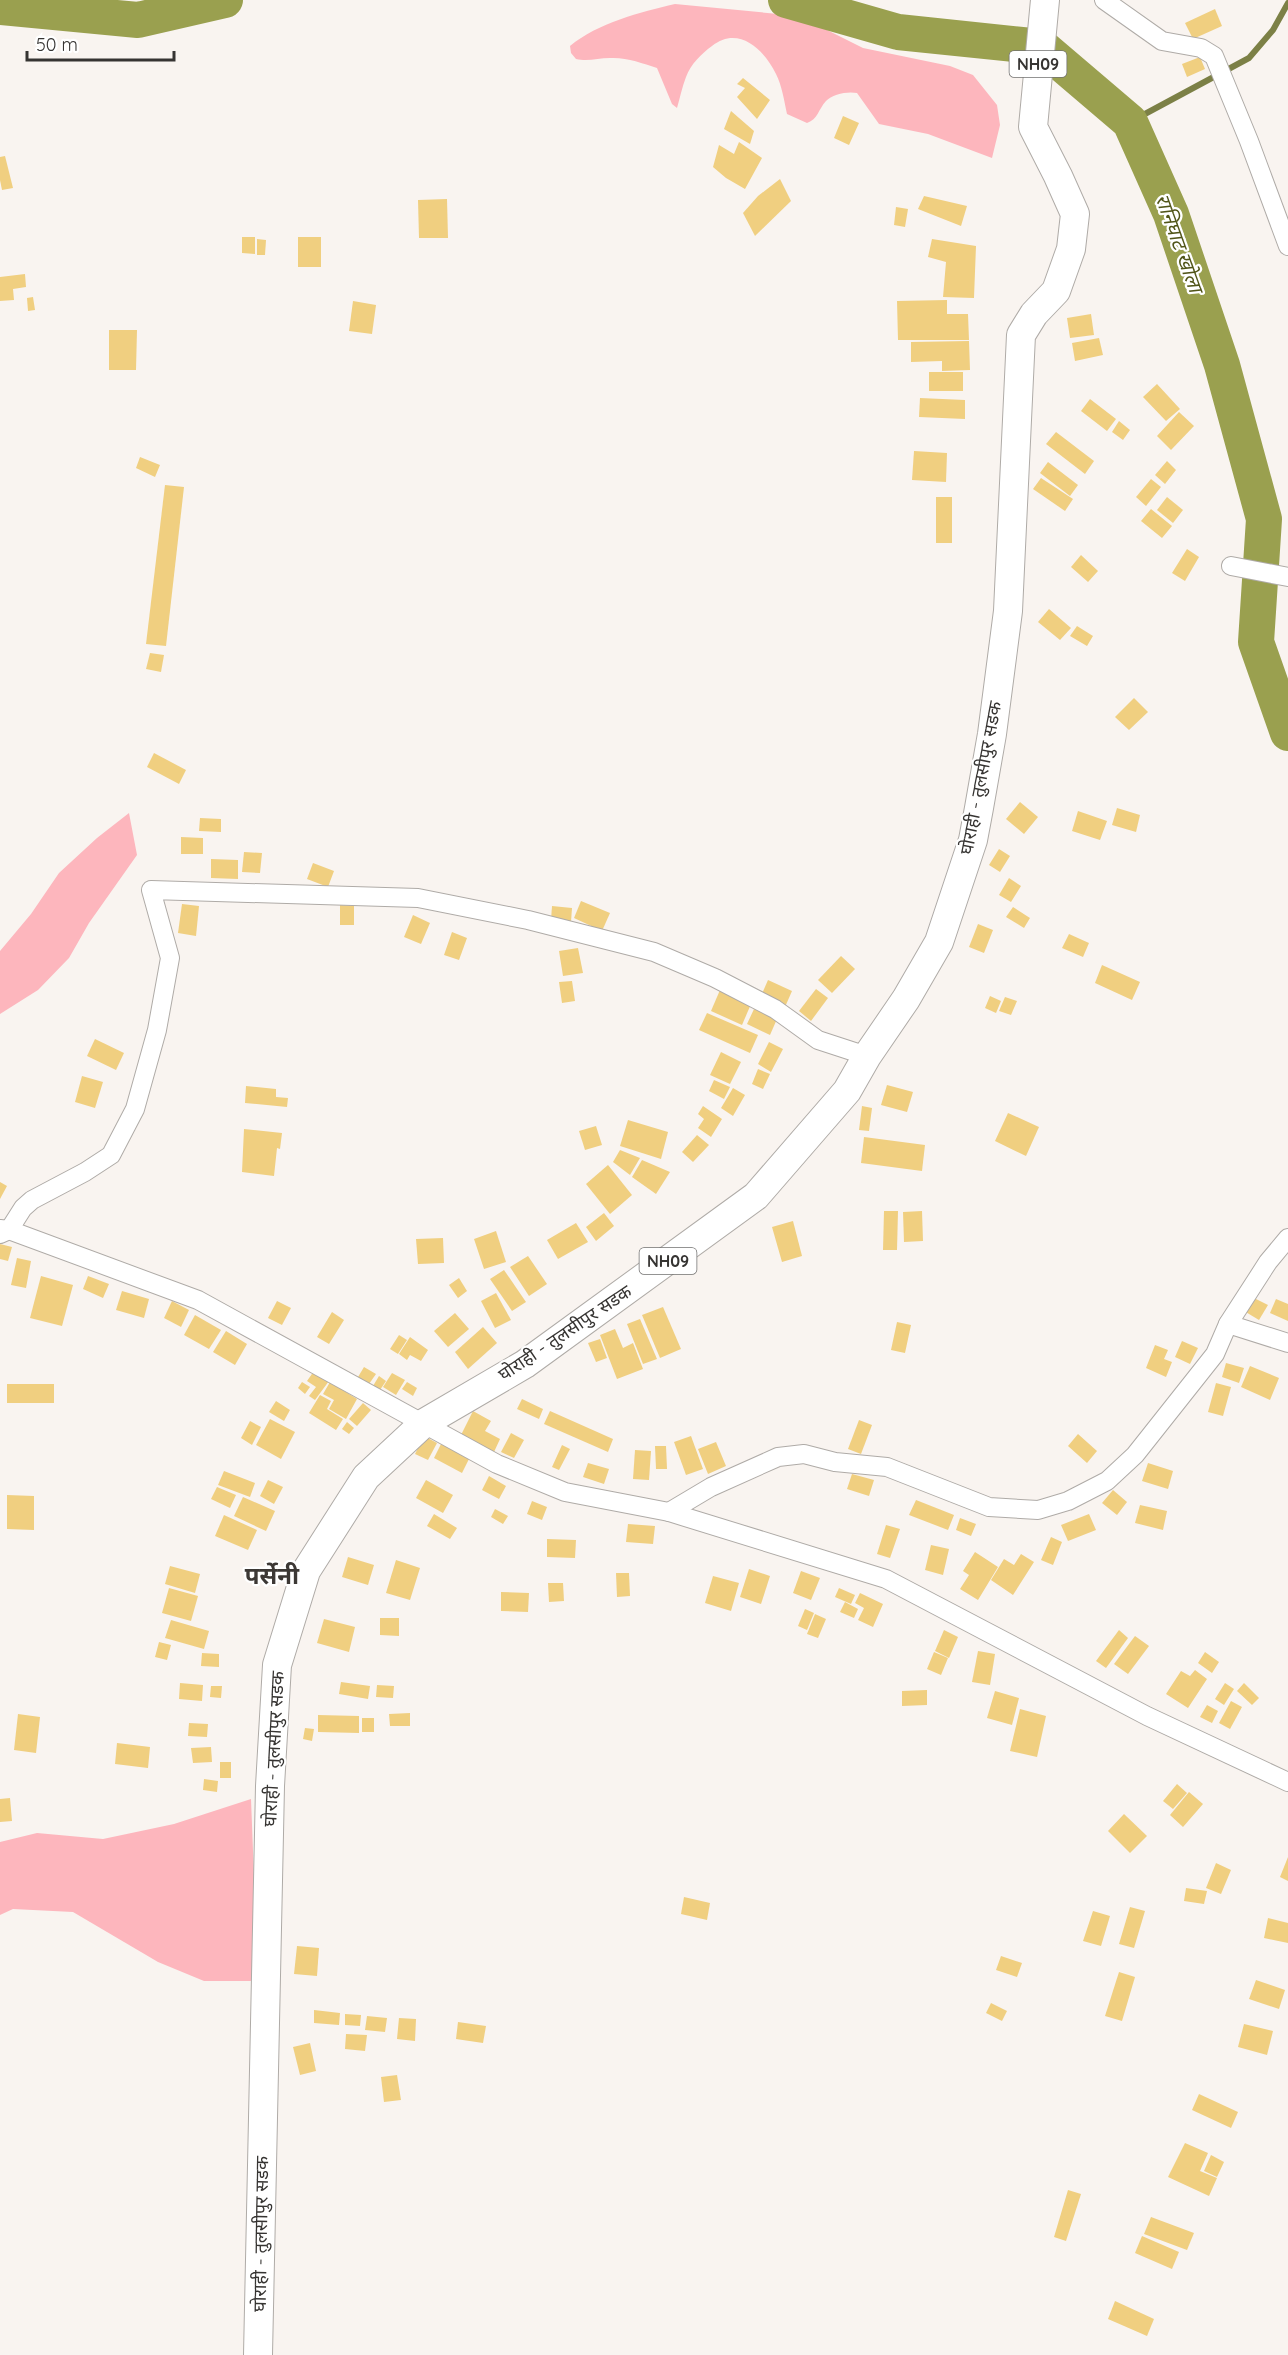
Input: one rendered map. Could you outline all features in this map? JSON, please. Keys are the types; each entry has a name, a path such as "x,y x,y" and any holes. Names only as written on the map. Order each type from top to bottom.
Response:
{"main road":[{"name":"घोराही - तुलसीपुर सडक","path":"259,2355 269,1819 277,1665 306,1571 366,1477 424,1423 525,1364 756,1196 847,1091 867,1056 906,999 939,942 973,840 992,734 1008,611 1021,335 1034,314 1056,291 1071,249 1075,214 1059,176 1033,127 1045,0"}],"street":[{"path":"1104,0 1162,41 1201,48 1214,56 1288,246"},
{"path":"1231,566 1288,577"},
{"path":"867,1056 818,1040 775,1010 716,978 654,952 528,920 418,898 151,890 170,958 157,1030 135,1108 111,1155 85,1172 32,1200 3,1231 198,1300 497,1464 565,1492 669,1512 886,1579 1147,1716 1288,1782"},
{"path":"669,1512 711,1487 778,1456 804,1454 835,1462 887,1467 989,1507 1038,1510 1068,1501 1107,1481 1135,1455 1215,1354 1228,1324 1268,1262 1288,1238"},
{"path":"1228,1324 1288,1343"}],"shaded area":[{"path":"675,4 799,16 863,48 950,66 973,75 997,105 1000,125 992,158 928,134 879,124 857,93 849,92 832,97 823,104 816,117 807,123 787,114 780,83 771,65 757,49 741,39 722,40 697,60 686,77 677,108 672,104 657,68 622,58 580,60 571,53 570,46 593,31 634,15"},
{"path":"129,813 137,855 89,923 69,958 38,990 0,1014 0,951 31,914 59,873 97,838"},
{"path":"251,1799 254,1877 253,1981 204,1981 158,1962 73,1912 13,1909 0,1915 0,1842 37,1833 103,1839 174,1824"}],"building":[{"path":"1215,9 1222,26 1193,39 1185,23"},
{"path":"1200,57 1205,69 1187,77 1182,64"},
{"path":"743,78 770,100 757,119 737,97 745,88 737,84"},
{"path":"731,111 754,131 750,144 724,129"},
{"path":"843,116 859,123 849,145 834,138"},
{"path":"739,142 762,158 745,189 713,167 719,145 734,154"},
{"path":"5,156 13,188 2,190 0,157"},
{"path":"780,179 791,201 755,236 743,213 758,196"},
{"path":"924,196 967,206 961,226 918,209"},
{"path":"447,199 448,238 419,238 418,200"},
{"path":"896,207 908,209 905,227 894,225"},
{"path":"242,237 255,237 255,254 242,253"},
{"path":"298,237 321,237 321,267 298,267"},
{"path":"257,239 266,240 265,255 257,255"},
{"path":"932,239 976,246 974,298 943,297 946,262 928,257"},
{"path":"25,274 26,287 13,289 14,300 0,301 0,277"},
{"path":"33,297 35,310 28,311 27,298"},
{"path":"947,300 947,314 968,314 969,340 898,340 897,301"},
{"path":"353,301 376,305 372,334 349,331"},
{"path":"1091,314 1094,335 1070,338 1067,318"},
{"path":"109,330 137,330 136,370 109,370"},
{"path":"1099,338 1103,355 1075,361 1072,343"},
{"path":"969,341 970,370 942,371 942,361 911,362 911,342"},
{"path":"929,372 963,372 963,391 929,391"},
{"path":"1157,384 1180,409 1166,421 1143,397"},
{"path":"920,398 965,400 965,419 919,417"},
{"path":"1090,399 1116,419 1107,431 1081,411"},
{"path":"1179,412 1194,426 1171,450 1157,436"},
{"path":"1119,421 1130,430 1123,440 1112,432"},
{"path":"1056,432 1094,461 1085,474 1046,444"},
{"path":"914,451 947,453 946,482 912,480"},
{"path":"140,457 160,465 155,477 136,468"},
{"path":"1167,461 1176,470 1165,484 1155,475"},
{"path":"1048,462 1078,485 1070,496 1040,473"},
{"path":"1041,478 1073,499 1065,511 1033,489"},
{"path":"1151,479 1161,487 1146,506 1136,497"},
{"path":"165,485 184,487 166,646 146,644"},
{"path":"936,497 952,497 952,543 936,543"},
{"path":"1167,497 1183,510 1173,523 1157,510"},
{"path":"1151,509 1172,526 1162,538 1141,521"},
{"path":"1187,549 1199,557 1185,581 1172,573"},
{"path":"1081,555 1098,571 1088,582 1071,567"},
{"path":"1049,609 1071,628 1060,640 1038,622"},
{"path":"1077,626 1093,636 1087,646 1070,636"},
{"path":"150,653 164,655 161,672 146,669"},
{"path":"1134,698 1148,712 1129,730 1115,717"},
{"path":"154,753 186,770 179,784 147,767"},
{"path":"1020,802 1038,817 1024,834 1006,819"},
{"path":"1117,808 1140,815 1136,832 1112,825"},
{"path":"1078,811 1107,821 1100,840 1072,831"},
{"path":"200,818 221,819 221,832 199,831"},
{"path":"181,837 203,838 203,854 181,854"},
{"path":"999,849 1010,856 1000,872 989,865"},
{"path":"244,852 262,853 260,873 242,872"},
{"path":"211,859 238,860 238,879 211,878"},
{"path":"313,863 334,871 328,887 307,879"},
{"path":"1009,878 1021,886 1011,902 999,895"},
{"path":"581,901 610,913 602,931 574,918"},
{"path":"182,904 199,906 196,936 178,933"},
{"path":"340,905 354,906 354,925 340,925"},
{"path":"552,906 572,908 571,922 551,920"},
{"path":"1013,907 1030,918 1024,928 1006,917"},
{"path":"413,915 430,923 421,944 404,937"},
{"path":"978,924 993,930 984,953 969,947"},
{"path":"452,932 467,938 459,960 444,955"},
{"path":"1069,934 1089,943 1083,957 1062,948"},
{"path":"578,948 583,973 563,976 559,951"},
{"path":"841,956 855,969 832,993 818,980"},
{"path":"1102,965 1140,982 1132,1000 1095,983"},
{"path":"768,980 792,991 785,1007 761,996"},
{"path":"572,981 575,1001 562,1003 559,982"},
{"path":"816,989 828,998 811,1021 799,1011"},
{"path":"720,990 751,1004 742,1025 711,1011"},
{"path":"990,996 1001,1001 996,1013 985,1008"},
{"path":"1005,997 1017,1001 1011,1015 999,1011"},
{"path":"754,1009 777,1019 770,1035 747,1024"},
{"path":"707,1013 758,1035 750,1053 699,1030"},
{"path":"95,1039 124,1053 116,1070 87,1056"},
{"path":"769,1042 783,1049 771,1072 758,1064"},
{"path":"721,1052 741,1062 730,1084 710,1075"},
{"path":"758,1069 770,1074 763,1089 752,1084"},
{"path":"82,1076 103,1082 95,1108 75,1102"},
{"path":"714,1080 730,1087 724,1099 709,1091"},
{"path":"887,1085 913,1092 907,1112 881,1105"},
{"path":"246,1086 276,1089 276,1097 288,1098 287,1107 245,1103"},
{"path":"733,1088 745,1095 733,1116 721,1108"},
{"path":"703,1106 722,1119 711,1137 698,1128 704,1119 698,1114"},
{"path":"862,1106 872,1108 869,1131 859,1130"},
{"path":"1008,1113 1039,1127 1026,1156 995,1141"},
{"path":"628,1120 668,1132 661,1159 620,1146"},
{"path":"596,1126 602,1145 585,1150 579,1131"},
{"path":"244,1129 282,1133 280,1149 277,1148 274,1176 242,1172"},
{"path":"697,1135 709,1145 693,1162 682,1152"},
{"path":"864,1137 925,1145 922,1171 861,1163"},
{"path":"620,1150 640,1158 630,1175 613,1162"},
{"path":"642,1160 670,1172 656,1194 632,1177"},
{"path":"608,1165 632,1195 610,1214 586,1184"},
{"path":"0,1182 7,1186 0,1199"},
{"path":"884,1211 898,1211 897,1250 883,1250"},
{"path":"922,1211 923,1241 904,1242 903,1212"},
{"path":"604,1213 614,1226 596,1241 586,1227"},
{"path":"793,1221 802,1256 782,1262 772,1227"},
{"path":"576,1223 588,1242 558,1259 547,1240"},
{"path":"496,1231 506,1262 484,1269 474,1239"},
{"path":"443,1238 444,1263 418,1264 416,1239"},
{"path":"0,1244 12,1247 8,1261 0,1259"},
{"path":"528,1256 547,1284 529,1296 510,1267"},
{"path":"17,1258 31,1261 26,1288 11,1285"},
{"path":"504,1270 526,1302 512,1311 490,1279"},
{"path":"41,1276 73,1285 62,1326 30,1318"},
{"path":"88,1276 109,1284 103,1298 83,1289"},
{"path":"459,1278 467,1291 458,1298 449,1285"},
{"path":"122,1291 149,1299 144,1318 116,1310"},
{"path":"496,1293 511,1320 495,1328 481,1301"},
{"path":"1252,1297 1268,1305 1259,1320 1244,1311"},
{"path":"1276,1299 1288,1304 1288,1321 1270,1313"},
{"path":"172,1301 189,1310 181,1327 164,1318"},
{"path":"277,1301 291,1308 282,1325 268,1318"},
{"path":"663,1307 681,1349 660,1358 642,1315"},
{"path":"332,1312 344,1320 329,1344 317,1337"},
{"path":"455,1313 469,1329 448,1347 434,1331"},
{"path":"195,1315 221,1330 209,1349 184,1335"},
{"path":"640,1319 657,1359 643,1364 627,1324"},
{"path":"897,1322 911,1325 905,1353 891,1350"},
{"path":"483,1327 497,1343 468,1369 455,1352"},
{"path":"615,1329 623,1348 633,1343 643,1369 617,1379 600,1335"},
{"path":"226,1331 247,1344 235,1365 213,1352"},
{"path":"399,1335 407,1340 398,1354 390,1349"},
{"path":"410,1337 428,1350 421,1361 410,1355 407,1360 399,1354"},
{"path":"600,1339 607,1358 596,1362 588,1343"},
{"path":"1182,1341 1198,1348 1190,1364 1175,1357"},
{"path":"1155,1345 1168,1350 1164,1359 1172,1362 1166,1377 1146,1368"},
{"path":"1226,1363 1244,1368 1239,1383 1222,1377"},
{"path":"1250,1366 1279,1378 1270,1400 1241,1387"},
{"path":"364,1367 376,1374 369,1384 358,1377"},
{"path":"314,1371 329,1381 315,1400 309,1396 316,1387 307,1381"},
{"path":"392,1373 405,1380 396,1395 383,1387"},
{"path":"379,1376 386,1381 380,1390 373,1386"},
{"path":"302,1382 310,1387 305,1394 298,1388"},
{"path":"330,1382 357,1399 346,1419 329,1409 334,1400 323,1394"},
{"path":"407,1382 417,1388 413,1396 402,1389"},
{"path":"1216,1383 1231,1387 1223,1416 1208,1412"},
{"path":"7,1384 54,1384 54,1403 7,1403"},
{"path":"320,1395 331,1401 327,1409 343,1419 336,1430 309,1413"},
{"path":"522,1399 543,1409 539,1419 517,1409"},
{"path":"276,1401 290,1410 284,1421 269,1412"},
{"path":"363,1403 371,1410 357,1426 349,1419"},
{"path":"473,1411 491,1421 485,1431 500,1439 494,1452 461,1435"},
{"path":"550,1411 613,1439 608,1452 544,1424"},
{"path":"270,1419 295,1432 281,1459 256,1445"},
{"path":"859,1420 872,1425 861,1454 848,1449"},
{"path":"250,1421 261,1427 252,1445 241,1438"},
{"path":"347,1422 354,1428 349,1434 342,1429"},
{"path":"511,1433 524,1440 514,1458 501,1452"},
{"path":"1078,1434 1097,1451 1087,1463 1068,1446"},
{"path":"424,1436 437,1443 428,1460 415,1454"},
{"path":"691,1436 703,1469 686,1475 674,1442"},
{"path":"716,1442 726,1466 708,1474 698,1449"},
{"path":"441,1444 469,1459 462,1473 434,1458"},
{"path":"562,1445 570,1449 559,1470 552,1467"},
{"path":"655,1446 666,1446 667,1469 656,1469"},
{"path":"635,1450 651,1451 649,1480 633,1479"},
{"path":"588,1463 609,1469 604,1484 583,1477"},
{"path":"1148,1463 1173,1471 1168,1489 1142,1481"},
{"path":"224,1471 255,1483 250,1497 218,1485"},
{"path":"852,1474 874,1480 869,1496 847,1489"},
{"path":"489,1476 506,1486 499,1499 482,1490"},
{"path":"268,1480 283,1487 274,1504 260,1496"},
{"path":"426,1480 453,1495 443,1513 416,1498"},
{"path":"217,1487 236,1495 230,1508 211,1499"},
{"path":"1113,1490 1127,1502 1117,1515 1102,1503"},
{"path":"7,1495 34,1496 34,1530 7,1529"},
{"path":"243,1497 275,1511 266,1531 234,1516"},
{"path":"916,1500 954,1515 948,1530 909,1515"},
{"path":"532,1501 547,1507 542,1520 527,1514"},
{"path":"1140,1505 1167,1511 1163,1530 1135,1523"},
{"path":"495,1509 508,1516 503,1524 491,1517"},
{"path":"434,1514 457,1528 450,1539 427,1526"},
{"path":"1089,1514 1096,1530 1068,1541 1061,1525"},
{"path":"224,1515 257,1530 248,1550 215,1536"},
{"path":"960,1518 976,1524 971,1536 956,1530"},
{"path":"628,1524 655,1526 653,1544 626,1542"},
{"path":"886,1525 900,1529 890,1558 877,1554"},
{"path":"1051,1537 1062,1542 1053,1565 1041,1560"},
{"path":"547,1539 576,1540 575,1558 547,1557"},
{"path":"931,1545 949,1549 943,1575 925,1570"},
{"path":"975,1552 998,1567 978,1600 960,1589 969,1575 963,1571"},
{"path":"1021,1554 1034,1562 1013,1595 991,1580 1004,1559 1014,1565"},
{"path":"348,1557 374,1565 368,1585 342,1577"},
{"path":"396,1560 420,1568 410,1600 386,1593"},
{"path":"170,1566 200,1574 195,1593 165,1584"},
{"path":"749,1569 770,1576 761,1604 740,1597"},
{"path":"801,1571 820,1578 811,1600 793,1593"},
{"path":"616,1573 629,1573 630,1596 617,1597"},
{"path":"713,1576 739,1583 731,1611 705,1603"},
{"path":"548,1583 563,1583 564,1601 549,1602"},
{"path":"169,1588 198,1596 191,1621 162,1613"},
{"path":"839,1588 855,1595 851,1604 835,1597"},
{"path":"501,1592 529,1593 528,1612 501,1611"},
{"path":"860,1593 883,1604 873,1627 858,1620 864,1608 855,1603"},
{"path":"845,1602 858,1609 854,1618 840,1612"},
{"path":"805,1609 814,1613 807,1630 798,1626"},
{"path":"815,1614 826,1619 818,1638 807,1634"},
{"path":"380,1618 399,1618 399,1636 380,1635"},
{"path":"324,1619 355,1627 349,1652 317,1643"},
{"path":"171,1620 209,1631 204,1649 165,1638"},
{"path":"944,1630 958,1637 949,1658 935,1651"},
{"path":"1119,1630 1128,1638 1106,1668 1096,1661"},
{"path":"1135,1636 1149,1646 1128,1674 1114,1664"},
{"path":"159,1642 171,1645 167,1660 155,1657"},
{"path":"978,1651 995,1654 990,1685 972,1682"},
{"path":"934,1652 948,1658 941,1675 927,1669"},
{"path":"1205,1652 1219,1662 1212,1673 1198,1663"},
{"path":"202,1653 219,1654 219,1667 201,1666"},
{"path":"1195,1670 1207,1679 1188,1708 1166,1694 1181,1671 1190,1676"},
{"path":"341,1682 370,1686 368,1699 339,1694"},
{"path":"180,1683 203,1685 202,1701 179,1699"},
{"path":"1225,1683 1234,1689 1224,1705 1215,1699"},
{"path":"1244,1683 1259,1698 1252,1705 1237,1691"},
{"path":"377,1685 394,1686 393,1698 376,1697"},
{"path":"211,1686 222,1686 221,1698 210,1697"},
{"path":"927,1690 927,1705 902,1706 902,1691"},
{"path":"995,1691 1019,1698 1012,1725 987,1718"},
{"path":"1231,1701 1242,1707 1230,1729 1219,1723"},
{"path":"1207,1705 1218,1711 1212,1723 1200,1717"},
{"path":"1020,1709 1046,1716 1037,1757 1010,1751"},
{"path":"410,1713 410,1726 390,1726 389,1714"},
{"path":"18,1714 40,1717 36,1753 14,1750"},
{"path":"318,1715 359,1716 359,1733 318,1732"},
{"path":"362,1718 374,1718 374,1732 362,1732"},
{"path":"189,1723 208,1724 207,1737 188,1736"},
{"path":"305,1728 314,1729 312,1741 303,1739"},
{"path":"117,1743 150,1747 148,1768 115,1764"},
{"path":"211,1747 212,1762 193,1763 191,1748"},
{"path":"220,1762 231,1762 231,1778 220,1778"},
{"path":"204,1779 218,1781 217,1792 203,1790"},
{"path":"1177,1784 1187,1793 1173,1809 1163,1801"},
{"path":"1189,1792 1203,1804 1183,1827 1170,1815"},
{"path":"10,1798 12,1821 0,1822 0,1799"},
{"path":"1124,1814 1147,1836 1130,1853 1108,1831"},
{"path":"1288,1857 1288,1881 1280,1877"},
{"path":"1216,1863 1231,1870 1221,1894 1206,1888"},
{"path":"1186,1888 1207,1891 1204,1904 1184,1901"},
{"path":"684,1897 710,1903 707,1920 681,1914"},
{"path":"1130,1907 1145,1911 1134,1948 1119,1944"},
{"path":"1093,1911 1110,1916 1101,1946 1083,1941"},
{"path":"1268,1918 1288,1923 1288,1943 1264,1938"},
{"path":"297,1946 319,1948 317,1976 294,1974"},
{"path":"1001,1956 1022,1963 1017,1977 996,1970"},
{"path":"1119,1972 1135,1977 1122,2021 1105,2016"},
{"path":"1256,1980 1285,1990 1279,2009 1249,1999"},
{"path":"991,2003 1007,2011 1002,2021 986,2013"},
{"path":"314,2010 340,2013 339,2025 314,2023"},
{"path":"345,2014 361,2015 360,2026 345,2025"},
{"path":"367,2016 387,2018 385,2032 365,2030"},
{"path":"399,2018 416,2019 415,2041 397,2039"},
{"path":"458,2022 486,2026 483,2043 456,2039"},
{"path":"1244,2024 1273,2031 1267,2055 1238,2047"},
{"path":"346,2034 367,2035 365,2051 345,2049"},
{"path":"310,2043 316,2071 300,2075 293,2047"},
{"path":"397,2075 401,2100 384,2102 381,2077"},
{"path":"1199,2094 1238,2112 1231,2128 1192,2110"},
{"path":"1185,2143 1208,2153 1200,2171 1217,2178 1209,2196 1168,2177"},
{"path":"1211,2155 1224,2162 1217,2177 1204,2171"},
{"path":"1068,2190 1081,2194 1066,2241 1054,2237"},
{"path":"1151,2217 1194,2233 1187,2250 1144,2234"},
{"path":"1142,2236 1179,2252 1172,2269 1135,2253"},
{"path":"1115,2301 1154,2319 1147,2336 1108,2319"}],"waterway":[{"name":"रानिघाट खोला","path":"0,7 138,20 225,0"},
{"name":"रानिघाट खोला","path":"786,0 898,32 1042,47 1130,122 1171,214 1222,365 1264,519 1256,642 1288,733"},
{"path":"1130,122 1249,58 1273,30 1288,3"}],"district":[{"name":"पर्सेनी","path":"272,1576"}]}
